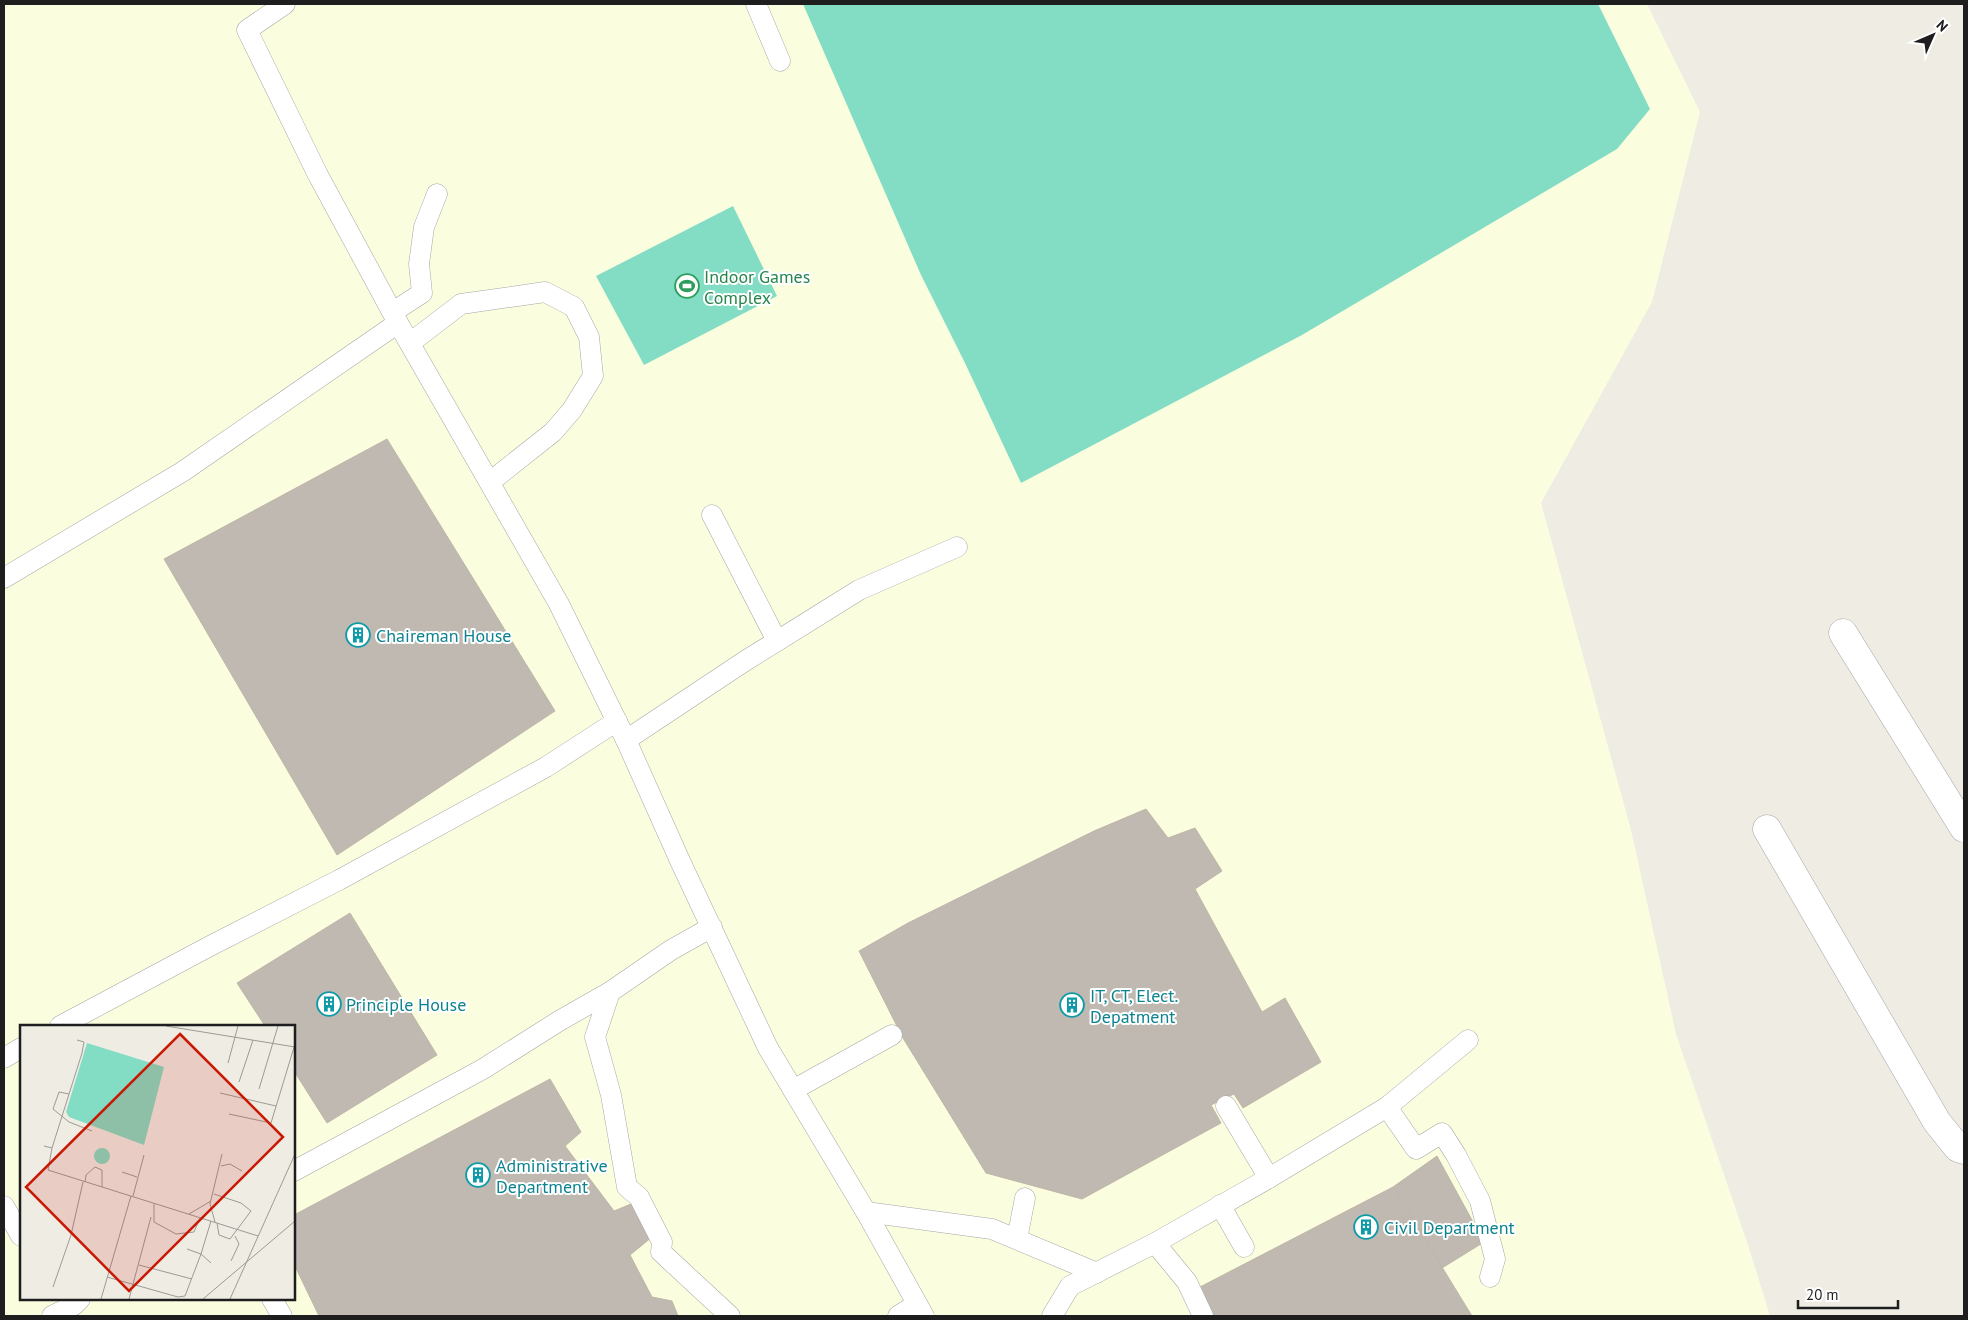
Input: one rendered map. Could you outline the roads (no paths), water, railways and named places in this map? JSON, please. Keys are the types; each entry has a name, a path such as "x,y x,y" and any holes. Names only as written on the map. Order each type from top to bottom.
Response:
{"street":[{"path":"1843,632 1964,828"},
{"path":"1767,829 1937,1122 1958,1148 1964,1150"}],"lane":[{"path":"285,4 247,30 318,175 410,344 559,604 626,740 681,863 768,1048 866,1212 921,1310 898,1316"},
{"path":"756,4 780,61"},
{"path":"4,578 182,472 396,318 422,293 419,264 424,227 437,194"},
{"path":"410,344 461,304 545,292 574,307 590,337 593,376 572,410 553,432 490,482"},
{"path":"712,515 777,641"},
{"path":"626,740 777,641 859,590 957,546"},
{"path":"62,1025 339,880 546,767 617,721"},
{"path":"295,1170 482,1069 610,992 671,950 712,927"},
{"path":"610,992 595,1037 611,1095 627,1187 639,1197 662,1242 661,1252 730,1316"},
{"path":"793,1090 892,1036"},
{"path":"1052,1316 1070,1286 1155,1242 1269,1178 1387,1107 1468,1040"},
{"path":"4,1058 20,1049"},
{"path":"1226,1106 1269,1178"},
{"path":"1387,1107 1416,1149 1442,1133 1456,1155 1480,1201 1495,1258 1490,1277"},
{"path":"1017,1239 1025,1198"},
{"path":"1220,1205 1244,1247"},
{"path":"4,1206 20,1234"},
{"path":"866,1212 992,1229 1096,1273"},
{"path":"1155,1242 1187,1282 1203,1316"},
{"path":"273,1300 282,1316"},
{"path":"52,1316 76,1305"}],"place":[{"name":"Indoor Games Complex","path":"687,286"},
{"name":"Chaireman House","path":"358,635"},
{"name":"Principle House","path":"329,1004"},
{"name":"IT, CT, Elect. Depatment","path":"1072,1005"},
{"name":"Administrative Department","path":"478,1175"},
{"name":"Civil Department","path":"1366,1227"}]}
